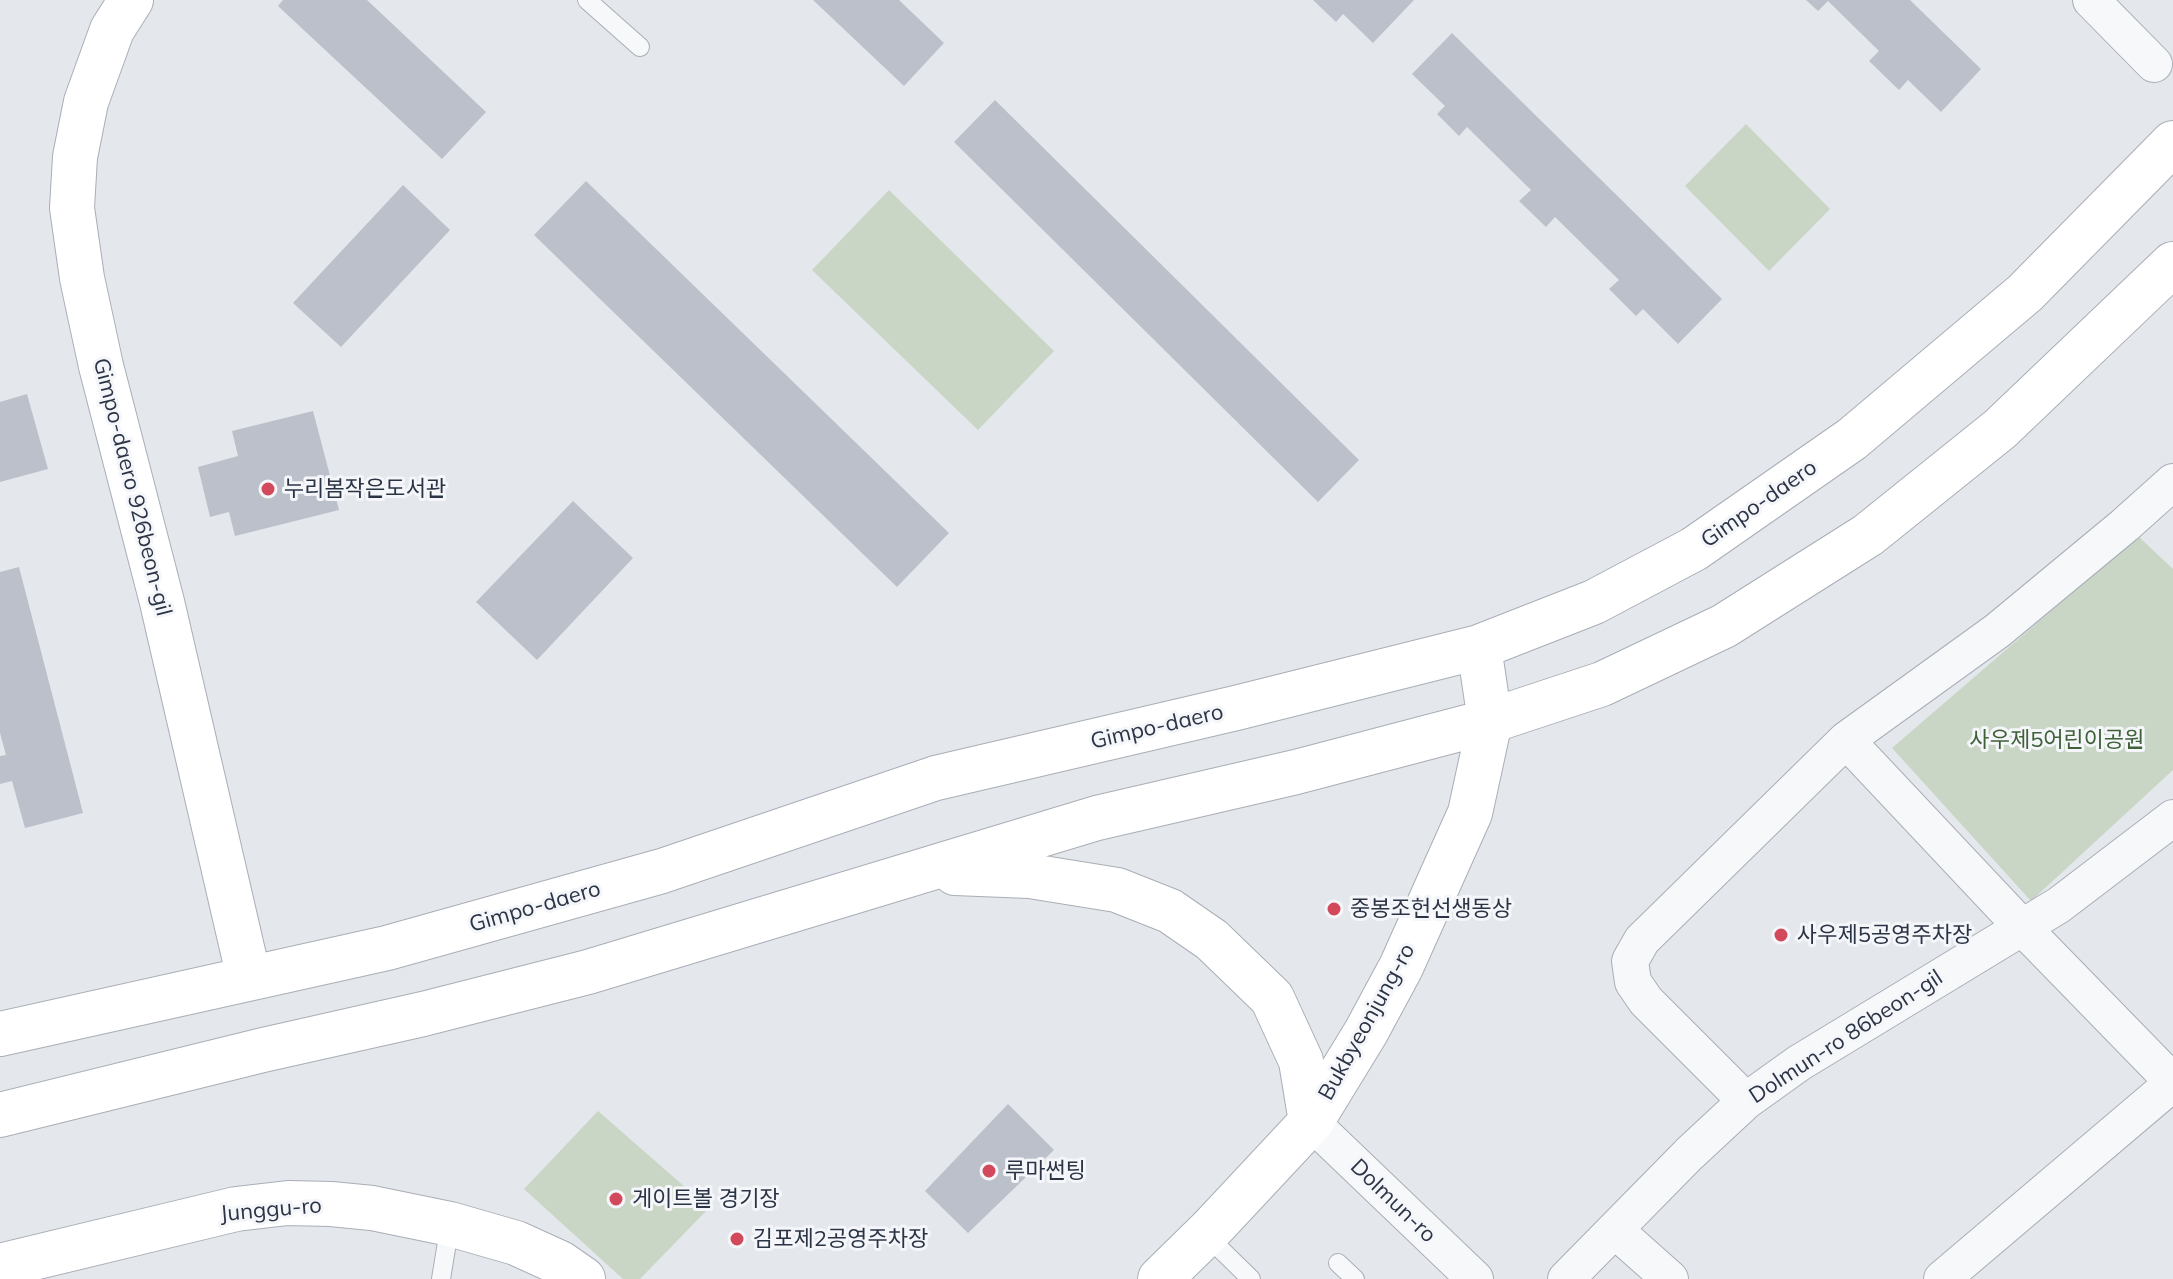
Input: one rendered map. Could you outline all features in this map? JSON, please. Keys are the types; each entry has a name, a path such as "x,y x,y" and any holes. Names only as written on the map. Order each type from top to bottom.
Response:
{"main road":[{"name":"Gimpo-daero 926beon-gil","path":"131,0 112,30 86,102 75,157 72,208 82,278 101,366 162,602 249,978"},
{"name":"Gimpo-daero","path":"0,1034 387,948 662,871 936,778 1479,647 1594,602 1694,549 1852,439 2025,293 2173,143"},
{"path":"0,1115 588,972 1097,818 1296,772 1490,721 1602,684 1724,626 1868,535 2000,429 2173,264"},
{"name":"Bukbyeonjung-ro","path":"1160,1279 1206,1235 1311,1122 1401,967 1470,813 1490,721 1479,647"},
{"name":"Bukbyeonjung-ro","path":"917,872 1030,876 1117,890 1170,911 1212,940 1272,998 1301,1061 1311,1122"},
{"name":"Junggu-ro","path":"0,1266 236,1209 288,1203 372,1208 450,1224 516,1243 560,1263 583,1279"}],"street":[{"path":"2091,0 2154,64"},
{"path":"1746,1101 1646,1001 1633,982 1630,961 1642,940 1846,740 1997,631 2173,482"},
{"path":"1846,740 2173,1083 1942,1279"},
{"name":"Dolmun-ro 86beon-gil","path":"1566,1279 1746,1101 1799,1063 2059,905 2173,818"},
{"name":"Dolmun-ro","path":"1311,1122 1475,1279"},
{"path":"1616,1231 1670,1279"}],"lane":[{"path":"587,0 640,47"},
{"path":"441,1279 450,1224"},
{"path":"1206,1235 1251,1279"},
{"path":"1338,1263 1355,1279"}],"green space":[{"path":"1746,124 1830,209 1769,271 1685,186"},
{"path":"889,190 1054,351 978,430 812,270"},
{"name":"사우제5어린이공원","path":"2138,536 2173,569 2173,770 2031,901 1892,748"},
{"name":"게이트볼 경기장","path":"598,1111 709,1208 640,1279 623,1279 524,1189"}],"building":[{"path":"283,0 367,0 486,112 442,159 278,6"},
{"path":"813,0 899,0 944,43 904,86"},
{"path":"1313,0 1414,0 1373,43 1343,14 1336,22"},
{"path":"1806,0 1910,0 1981,69 1941,112 1908,80 1899,90 1869,61 1879,51 1828,1 1818,11"},
{"path":"1452,33 1722,299 1678,344 1643,309 1636,316 1609,289 1619,280 1555,217 1546,227 1519,201 1531,190 1467,127 1459,136 1437,114 1445,106 1412,74"},
{"path":"995,100 1359,460 1318,502 954,142"},
{"path":"586,181 949,533 897,587 534,235"},
{"path":"403,185 450,230 341,347 293,303"},
{"path":"27,394 48,469 0,482 0,402"},
{"name":"누리봄작은도서관","path":"313,411 339,510 235,536 229,512 210,517 198,467 238,456 232,431"},
{"path":"573,501 633,558 537,660 476,602"},
{"path":"19,567 83,813 25,828 12,781 0,784 0,756 6,755 0,733 0,572"},
{"name":"루마썬팅","path":"1008,1104 1054,1150 968,1233 925,1191"}],"place":[{"name":"누리봄작은도서관","path":"268,489"},
{"name":"중봉조헌선생동상","path":"1334,909"},
{"name":"사우제5공영주차장","path":"1781,935"},
{"name":"루마썬팅","path":"989,1171"},
{"name":"게이트볼 경기장","path":"616,1199"},
{"name":"김포제2공영주차장","path":"737,1239"}]}
